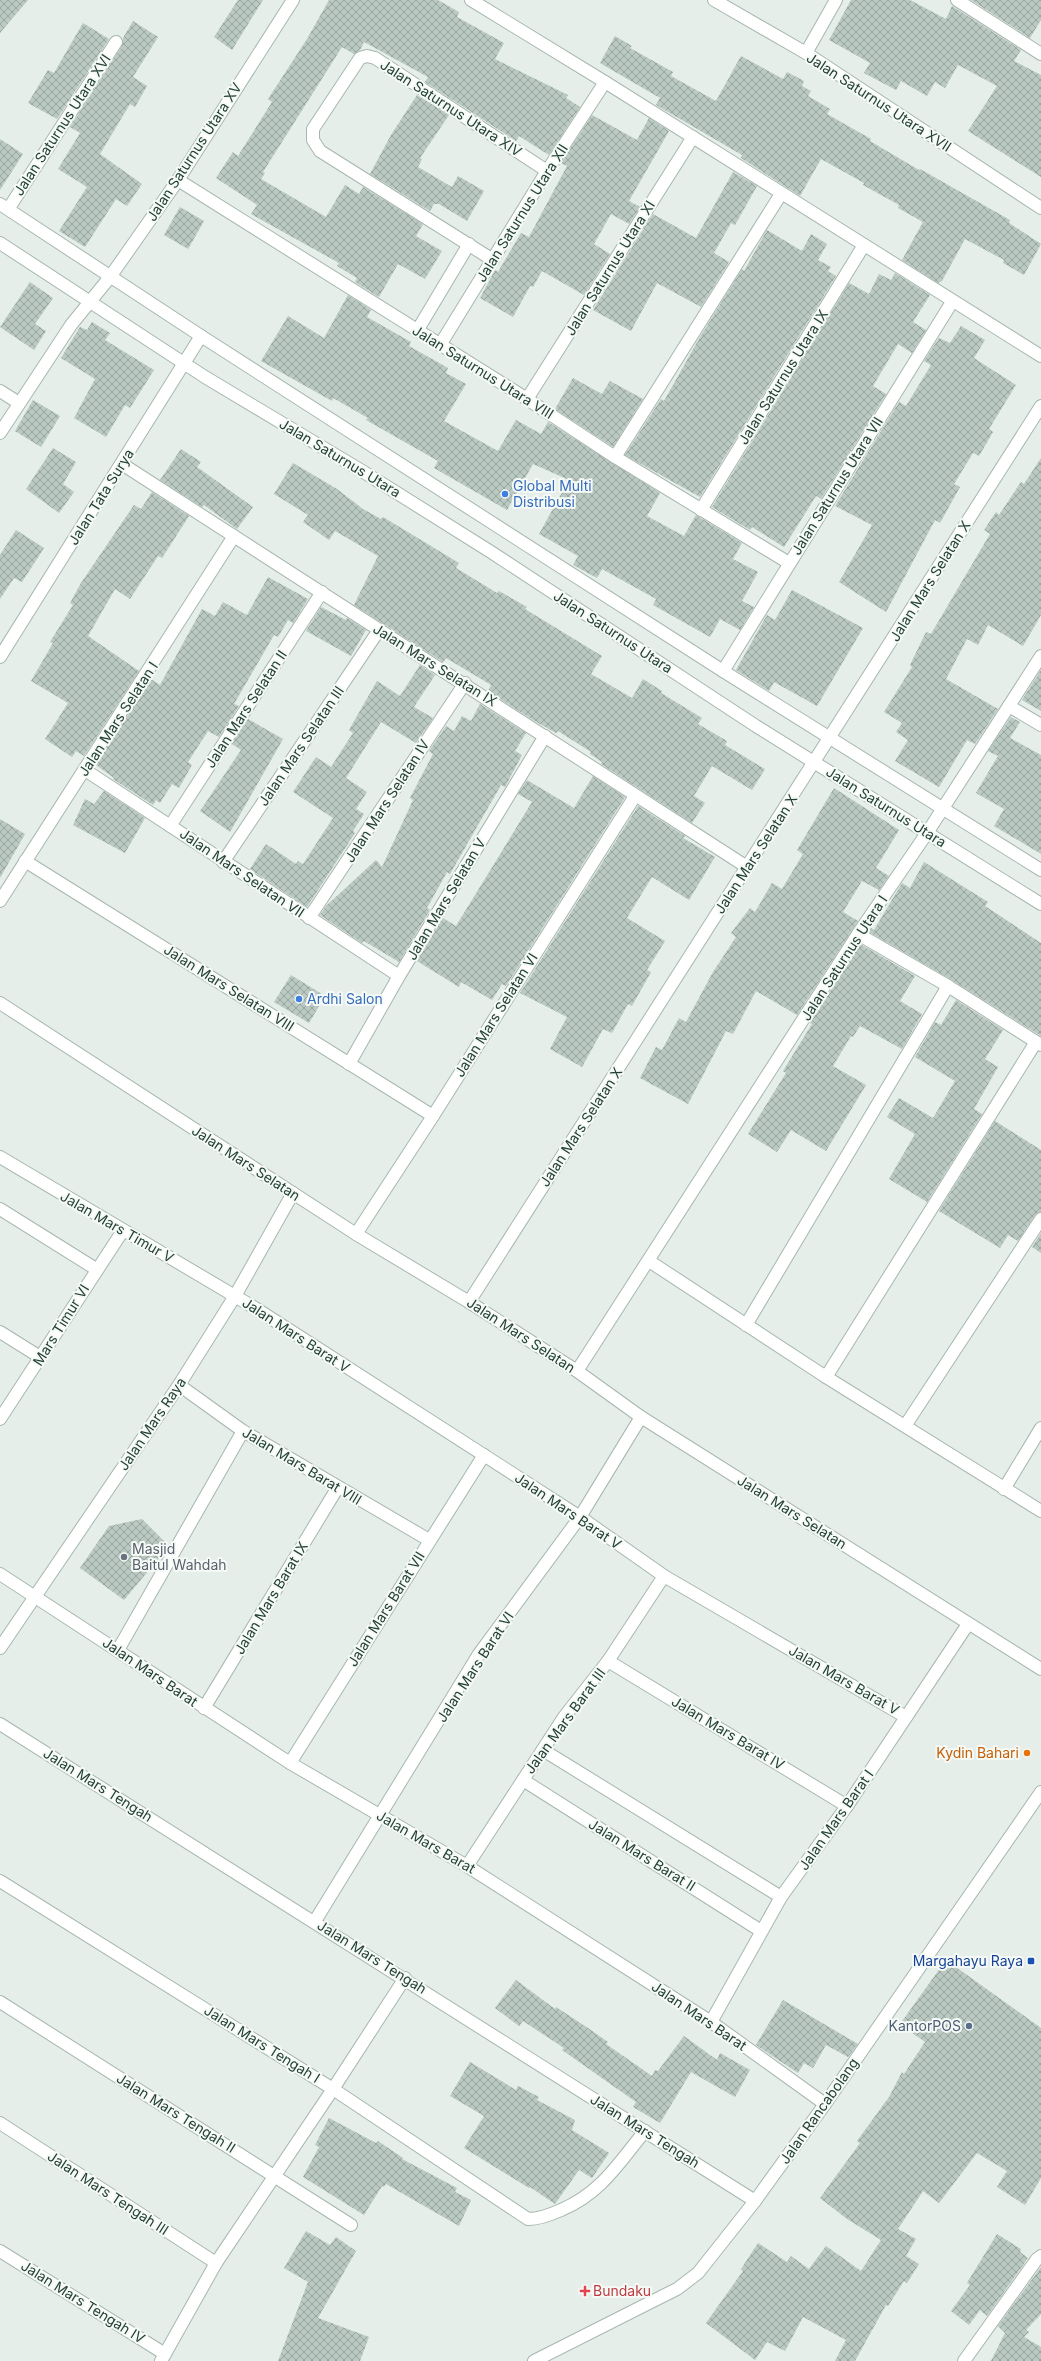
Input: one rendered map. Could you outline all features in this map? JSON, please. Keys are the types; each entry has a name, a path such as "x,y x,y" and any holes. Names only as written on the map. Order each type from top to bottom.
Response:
{"street":[{"name":"Jalan Saturnus Utara XV","path":"0,433 71,325 110,277 178,180 293,0"},
{"path":"471,0 605,82 952,302 1041,356"},
{"name":"Jalan Saturnus Utara XVII","path":"714,0 806,53 1041,208"},
{"path":"806,53 836,0"},
{"path":"957,0 1041,54"},
{"name":"Jalan Saturnus Utara XVI","path":"4,206 116,42"},
{"name":"Jalan Saturnus Utara XIV","path":"468,244 320,151 313,140 313,129 360,58 367,56 375,58 547,170"},
{"name":"Jalan Saturnus Utara XII","path":"440,345 547,170 605,82"},
{"name":"Jalan Saturnus Utara XI","path":"527,399 693,137"},
{"name":"Jalan Saturnus Utara VIII","path":"178,180 527,399 615,457 789,563"},
{"path":"615,457 781,194"},
{"name":"Jalan Saturnus Utara","path":"4,206 201,336 724,671 831,737 941,809 1041,870"},
{"name":"Jalan Saturnus Utara","path":"0,243 185,362 204,377 362,471 478,544 756,726 1041,904"},
{"path":"417,331 468,244 493,260"},
{"name":"Jalan Saturnus Utara IX","path":"702,510 864,245"},
{"name":"Jalan Saturnus Utara VII","path":"724,671 789,563 952,302"},
{"name":"Jalan Tata Surya","path":"0,657 201,336"},
{"path":"0,391 19,404"},
{"name":"Jalan Mars Selatan X","path":"469,1302 1041,406"},
{"name":"Jalan Mars Selatan IX","path":"122,464 464,683 635,796 747,866"},
{"name":"Jalan Mars Selatan I","path":"0,901 234,536"},
{"name":"Jalan Mars Selatan II","path":"170,826 322,592"},
{"name":"Jalan Mars Selatan III","path":"223,862 380,630"},
{"name":"Jalan Saturnus Utara I","path":"578,1371 858,934 927,833 941,809 1041,656"},
{"name":"Jalan Mars Selatan IV","path":"309,918 464,683"},
{"path":"1009,706 1041,726"},
{"name":"Jalan Mars Selatan V","path":"349,1064 399,976 545,736"},
{"name":"Jalan Mars Selatan VII","path":"85,770 223,862 399,976"},
{"name":"Jalan Mars Selatan VI","path":"356,1234 433,1116 635,796"},
{"name":"Jalan Mars Selatan VIII","path":"25,861 433,1116"},
{"path":"826,1377 1038,1044 948,986 858,934"},
{"path":"746,1324 948,986"},
{"name":"Jalan Mars Selatan","path":"0,1003 356,1234 469,1302 578,1371 641,1417 1041,1669"},
{"name":"Jalan Mars Timur V","path":"0,1157 122,1232 235,1296"},
{"name":"Jalan Mars Raya","path":"0,1648 179,1385 235,1296 293,1193"},
{"path":"0,1209 96,1269"},
{"path":"905,1426 1041,1219"},
{"name":"Mars Timur VI","path":"0,1419 96,1269 122,1232"},
{"path":"649,1261 826,1377 1004,1490 1041,1511"},
{"name":"Jalan Mars Barat V","path":"235,1296 580,1517 664,1576 906,1717"},
{"path":"0,1332 40,1357"},
{"name":"Jalan Mars Barat VIII","path":"179,1385 243,1431 429,1540"},
{"name":"Jalan Mars Barat VI","path":"315,1921 381,1816 479,1654 580,1517 641,1417"},
{"path":"1004,1490 1041,1428"},
{"path":"118,1650 243,1431"},
{"name":"Jalan Mars Barat VII","path":"290,1763 429,1540 484,1455"},
{"name":"Jalan Mars Barat IX","path":"204,1708 338,1487"},
{"name":"Jalan Mars Barat","path":"0,1574 290,1763 467,1866 711,2022 825,2104"},
{"name":"Jalan Mars Barat III","path":"467,1866 564,1717 608,1661 664,1576"},
{"name":"Jalan Mars Barat I","path":"711,2022 781,1898 847,1806 968,1624"},
{"name":"Jalan Mars Barat IV","path":"608,1661 847,1806"},
{"name":"Jalan Mars Tengah","path":"0,1724 315,1921 755,2201"},
{"path":"542,1750 781,1898"},
{"name":"Jalan Mars Barat II","path":"523,1780 761,1931"},
{"name":"Jalan Rancabolang","path":"534,2361 677,2289 698,2273 755,2201 825,2104 1041,1792"},
{"name":"Jalan Mars Tengah I","path":"2,1887 333,2089 528,2219 538,2219 576,2204 594,2192 645,2131"},
{"path":"163,2357 216,2263 333,2089 405,1978"},
{"name":"Jalan Mars Tengah II","path":"0,2002 275,2175 351,2225"},
{"name":"Jalan Mars Tengah III","path":"0,2123 216,2263"},
{"name":"Jalan Mars Tengah IV","path":"0,2251 163,2357"},
{"path":"964,2361 1037,2259 1041,2256"}],"building":[{"path":"0,0 28,0 0,33"},
{"path":"238,0 263,0 232,50 214,37"},
{"path":"329,0 438,0 459,12 457,17 504,43 495,59 568,95 566,98 580,107 549,155 519,136 516,141 425,82 428,77 364,42 360,50 354,54 342,47 263,172 265,173 261,179 326,217 345,185 359,194 363,187 423,224 416,236 442,251 425,279 398,264 379,297 355,282 357,278 337,266 339,263 251,214 257,205 216,178 233,152 238,156 272,102 268,99 307,39"},
{"path":"851,0 910,0 946,19 952,6 1021,50 1014,61 1041,75 1041,177 968,131 997,86 958,65 945,88 935,82 927,96 901,81 896,90 864,73 870,63 829,40"},
{"path":"971,0 1041,0 1041,20 1030,38"},
{"path":"133,21 158,37 133,77 147,86 135,107 130,104 100,154 142,184 127,206 116,199 85,247 59,231 87,187 58,169 80,133 70,127 122,46 123,38"},
{"path":"83,23 109,39 57,119 28,103 48,70 54,73"},
{"path":"615,36 632,46 630,48 673,72 671,76 716,101 741,56 783,79 787,72 804,81 802,86 811,91 808,96 830,109 827,114 871,139 870,141 919,170 920,169 1010,220 1009,223 1041,244 1024,275 1003,263 1004,260 965,239 942,281 938,283 902,260 923,222 898,208 899,205 863,185 864,183 821,159 800,196 741,158 742,155 656,105 660,98 600,63"},
{"path":"417,95 449,115 420,158 422,159 418,167 452,187 458,176 484,191 467,221 439,204 434,204 430,211 370,174 391,135"},
{"path":"592,115 637,140 649,118 669,131 629,201 640,207 629,224 611,214 594,244 610,254 584,295 542,271 533,287 530,286 513,317 480,298 495,270 498,272 521,233 529,237 567,166 561,163"},
{"path":"0,139 23,154 0,190"},
{"path":"733,172 757,186 735,225 731,223 714,253 729,262 701,307 657,283 631,331 593,310 653,214 696,238"},
{"path":"180,207 204,221 188,249 164,235"},
{"path":"767,230 802,251 811,234 827,244 818,260 831,267 828,271 836,276 700,497 625,455 661,399 664,401 700,337 742,269 744,271"},
{"path":"895,273 930,295 913,322 926,330 912,353 898,344 873,386 886,394 821,499 816,496 784,547 752,527 750,530 712,507 849,283 869,294 879,274 891,280"},
{"path":"30,282 53,298 35,324 46,331 34,350 0,327"},
{"path":"348,295 371,310 367,317 411,342 409,346 448,368 446,373 466,384 444,421 498,451 516,420 541,434 548,422 660,493 647,516 684,536 696,515 742,543 733,559 758,572 742,601 754,607 740,630 720,619 710,637 653,605 656,599 602,569 597,578 573,565 578,556 539,534 569,480 533,464 507,510 434,468 438,461 366,420 368,418 333,398 332,401 261,361 288,316 324,338"},
{"path":"92,322 110,333 105,340 154,370 130,408 125,405 106,437 74,418 95,379 61,358 80,327 87,330"},
{"path":"961,326 985,340 974,358 1016,385 989,429 993,432 979,456 973,453 954,484 960,487 940,523 935,520 886,612 839,582 872,525 835,506 899,402 906,406 931,365 924,361 939,338 950,343"},
{"path":"573,378 602,394 610,381 643,399 613,447 555,409"},
{"path":"33,400 60,416 41,447 15,431"},
{"path":"53,448 76,462 63,484 74,492 59,513 26,489"},
{"path":"181,449 201,462 197,467 253,507 237,529 204,505 202,507 160,480"},
{"path":"1041,458 1041,615 1023,646 988,625 978,645 967,639 946,679 998,709 975,744 967,740 939,787 895,761 908,740 896,732 902,723 884,712 912,667 910,665 926,632 931,634 990,534 984,530 996,512 999,515 1021,482 1024,484"},
{"path":"293,463 337,489 363,509 381,519 383,517 459,563 456,568 497,593 499,591 527,607 525,609 602,656 591,674 632,698 643,679 662,691 661,693 702,718 698,724 727,741 725,745 765,769 752,790 712,766 694,796 705,803 692,823 601,764 602,762 590,754 591,752 558,731 556,733 533,720 488,691 491,685 446,658 443,662 354,605 378,556 335,531 329,540 303,522 308,515 274,494"},
{"path":"152,492 189,516 162,558 158,556 130,599 115,589 88,636 139,671 84,756 76,751 72,757 45,739 68,703 31,681 53,643 50,642 73,605 70,603 81,583 134,505 141,509"},
{"path":"16,530 44,548 22,582 14,578 0,599 0,555"},
{"path":"268,577 308,599 293,623 288,620 278,637 274,635 234,704 239,706 219,737 208,731 188,762 192,765 179,788 172,784 160,803 156,800 153,805 113,779 114,778 96,765 151,679 160,685 202,609 215,616 223,602 247,615"},
{"path":"792,590 863,628 817,706 774,682 769,691 736,670 767,615 775,620"},
{"path":"321,607 346,620 347,618 366,630 351,656 306,631"},
{"path":"420,665 435,675 414,707 433,718 416,743 381,722 346,778 367,792 356,809 364,814 353,831 355,833 307,907 250,869 266,844 296,864 298,861 303,864 333,818 293,792 316,757 331,767 353,733 349,730 377,681 400,696"},
{"path":"1041,670 1041,711 1022,700"},
{"path":"480,704 526,733 515,751 522,755 505,787 501,785 450,874 447,872 427,908 430,910 399,962 364,941 362,943 320,915 326,906 376,860 382,867 413,800 410,798 433,754 429,751 446,726 454,731 462,716 471,721"},
{"path":"1011,717 1020,722 1010,738 1041,755 1041,854 994,826 1004,809 976,793 998,756 988,751"},
{"path":"248,719 283,739 230,832 200,811 241,750 232,744"},
{"path":"593,776 625,797 506,986 502,984 492,1000 461,982 459,987 417,961 443,918 456,926 532,802 518,794 527,780 574,808"},
{"path":"834,788 899,830 876,868 889,876 879,890 862,881 843,912 858,921 797,1015 756,991 733,1034 726,1031 688,1104 640,1078 656,1047 662,1050 679,1018 686,1022 713,972 736,937 731,933 750,908 755,912 772,883 782,889 803,854 797,850"},
{"path":"104,791 145,818 125,853 73,825 85,799 94,804"},
{"path":"638,806 685,836 683,838 715,857 689,900 652,877 627,918 665,941 647,970 651,972 632,1006 628,1004 612,1033 603,1029 582,1067 550,1049 567,1017 520,993"},
{"path":"0,819 25,834 0,878"},
{"path":"924,862 988,902 985,906 1041,943 1041,1036 952,980 869,932 871,928 874,930 902,883 910,888"},
{"path":"860,944 915,976 900,1001 922,1014 902,1049 860,1026 853,1037 851,1036 833,1066 866,1085 826,1151 791,1130 777,1152 748,1134 786,1073 783,1071 812,1024 810,1023"},
{"name":"Ardhi Salon","path":"291,975 325,996 309,1023 274,1002"},
{"path":"956,1000 1003,1030 985,1059 998,1067 974,1109 982,1114 927,1202 889,1179 915,1134 887,1117 899,1098 933,1118 955,1081 915,1057 935,1022 941,1025"},
{"path":"995,1121 1041,1150 1041,1212 1035,1215 1018,1241 1008,1235 1000,1248 939,1211"},
{"path":"1041,1233 1041,1253 1032,1247"},
{"name":"Masjid Baitul Wahdah","path":"142,1519 169,1546 124,1600 80,1568 109,1526"},
{"path":"946,1960 1041,2028 1041,2178 1025,2205 997,2187 1007,2171 977,2153 939,2203 923,2191 898,2229 916,2239 906,2256 919,2264 907,2283 904,2281 888,2306 886,2305 855,2361 835,2361 846,2340 803,2317 785,2351 767,2342 755,2360 706,2323 743,2271 741,2269 758,2243 787,2262 791,2256 809,2269 826,2246 861,2271 881,2240 847,2219 820,2198 860,2143 857,2141 889,2097 902,2072 904,2074 925,2042 900,2024"},
{"path":"516,1980 555,2009 556,2007 608,2042 606,2044 652,2076 655,2070 658,2071 684,2036 717,2060 720,2053 750,2070 735,2097 691,2072 660,2123 633,2107 636,2102 562,2050 564,2048 523,2021 519,2026 495,2008"},
{"path":"783,2000 858,2044 848,2057 826,2045 813,2068 804,2063 798,2073 756,2045"},
{"path":"470,2062 516,2090 518,2086 539,2097 537,2100 575,2120 572,2130 609,2153 592,2178 579,2170 555,2204 530,2187 529,2188 464,2148 484,2116 450,2096"},
{"path":"329,2118 376,2143 378,2141 403,2158 402,2159 457,2188 455,2192 471,2200 459,2226 386,2184 384,2187 382,2186 364,2215 303,2177 319,2147 315,2145"},
{"path":"306,2231 330,2245 336,2237 356,2251 318,2318 369,2337 360,2361 278,2361 308,2282 284,2268"},
{"path":"997,2234 1021,2249 1020,2252 1028,2258 987,2316 980,2310 969,2325 951,2311 970,2285 967,2283"},
{"path":"1041,2267 1041,2314 1026,2330 1029,2332 1024,2337 1041,2347 1041,2361 991,2361 1005,2333 998,2326"}],"place":[{"name":"Global Multi Distribusi","path":"505,494"},
{"name":"Ardhi Salon","path":"299,999"},
{"name":"Masjid Baitul Wahdah","path":"124,1557"},
{"name":"Kydin Bahari","path":"1027,1753"},
{"name":"Margahayu Raya","path":"1031,1961"},
{"name":"KantorPOS","path":"969,2026"},
{"name":"Bundaku","path":"585,2291"}]}
